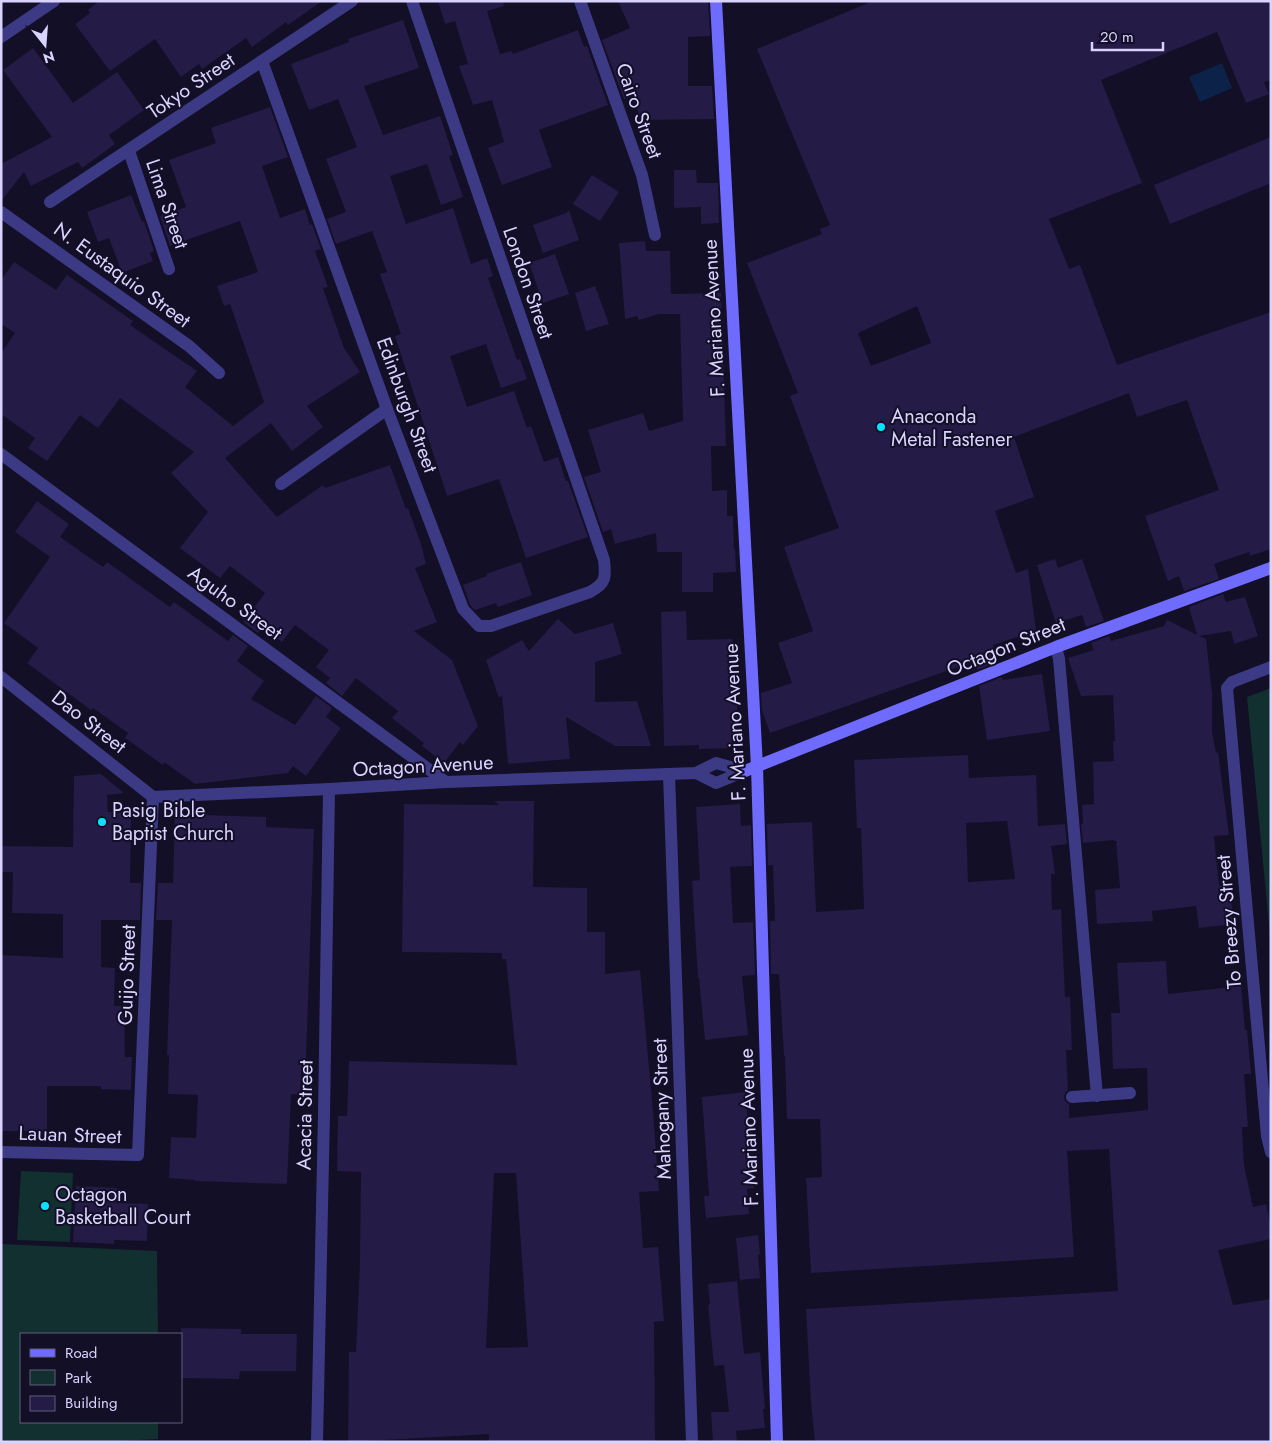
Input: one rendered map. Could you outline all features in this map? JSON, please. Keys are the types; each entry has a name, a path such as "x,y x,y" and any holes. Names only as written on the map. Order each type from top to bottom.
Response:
{"street":[{"path":"1,37 54,1"},
{"name":"Tokyo Street","path":"50,202 352,1"},
{"name":"London Street","path":"412,1 604,560 606,577"},
{"name":"Cairo Street","path":"580,1 642,175 655,234"},
{"name":"F. Mariano Avenue","path":"716,1 751,769 777,1442"},
{"name":"Edinburgh Street","path":"262,61 387,409 463,609 479,626 491,626 590,592 600,587 606,577"},
{"name":"Lima Street","path":"129,151 169,269"},
{"name":"N. Eustaquio Street","path":"1,212 189,346 219,373"},
{"path":"281,484 387,409"},
{"name":"Aguho Street","path":"1,454 446,782"},
{"name":"Octagon Street","path":"751,769 1056,647 1271,568"},
{"path":"1056,647 1059,659 1097,1096"},
{"name":"To Breezy Street","path":"1271,667 1232,682 1227,688 1266,1136 1271,1152"},
{"name":"Dao Street","path":"1,677 152,797"},
{"name":"Octagon Avenue","path":"152,797 446,782 696,773 716,763 751,769"},
{"name":"Octagon Avenue","path":"696,773 716,783 751,769"},
{"name":"Mahogany Street","path":"669,774 692,1442"},
{"name":"Acacia Street","path":"317,1442 325,1105 329,789"},
{"name":"Guijo Street","path":"138,1155 152,797"},
{"path":"1072,1098 1130,1093"},
{"name":"Lauan Street","path":"1,1152 138,1155"}],"green space":[{"path":"1271,688 1271,945 1247,697"},
{"name":"Octagon Basketball Court","path":"21,1171 73,1173 70,1242 17,1240"},
{"path":"1,1244 157,1251 158,1333 20,1333 20,1423 158,1423 158,1439 99,1442 1,1442"}],"water":[{"path":"1222,63 1232,88 1200,102 1189,77"}],"building":[{"path":"99,1 322,1 288,25 286,22 252,47 246,38 202,69 199,64 181,77 155,39 110,71 75,24 90,13 88,10"},
{"path":"438,1 503,1 504,6 487,11 500,54 512,51 513,54 578,30 584,47 587,46 608,105 539,130 552,167 502,185 488,148 504,142 492,100 473,105 459,66 468,64 455,21 445,24"},
{"path":"618,1 708,1 710,36 688,37 688,86 712,86 714,119 641,120 633,96 624,99 602,40 630,28"},
{"path":"873,1 1271,1 1271,80 1264,82 1269,94 1246,103 1217,32 1101,80 1142,183 1049,219 1069,269 1080,265 1117,365 1271,312 1271,549 1250,556 1249,552 1214,564 1219,579 1184,591 1179,576 1168,581 1145,516 1219,490 1187,400 1137,417 1129,393 1014,437 1034,497 995,511 1016,573 1028,569 1036,631 993,645 998,662 977,670 975,661 770,733 762,710 761,693 792,683 778,643 813,631 784,547 839,528 790,396 798,393 747,263 822,234 820,229 830,225 757,49","holes":["917,306 931,343 871,366 858,333"]},
{"path":"403,20 419,68 364,86 383,135 440,116 453,155 449,156 463,197 441,205 427,164 390,176 406,224 453,208 471,264 487,258 493,276 488,278 517,360 520,359 527,379 501,388 486,344 450,356 467,407 514,391 527,428 531,426 544,462 558,457 588,537 526,558 499,479 447,496 395,336 401,334 380,274 387,272 372,231 336,244 327,219 346,212 326,159 357,147 338,99 309,110 291,64 349,42 348,39"},
{"path":"33,48 73,103 117,72 144,110 109,135 115,144 82,168 78,162 31,186 24,172 1,201 1,164 52,137 3,70"},
{"path":"270,107 288,157 262,166 280,218 305,209 321,249 315,251 328,287 323,288 344,348 360,372 307,406 323,427 292,451 271,423 225,458 277,517 323,485 325,488 390,465 421,544 426,564 415,568 437,622 414,631 452,660 478,726 463,745 460,742 444,763 422,746 424,743 392,718 398,711 356,678 342,696 326,683 330,678 316,667 329,650 295,625 282,642 262,627 258,633 243,622 265,593 230,566 220,578 180,548 208,512 171,473 194,452 120,398 98,428 80,415 47,461 28,448 35,438 1,414 1,353 15,333 1,324 1,280 14,262 56,290 67,275 133,321 130,325 197,371 185,387 233,426 264,402 230,304 224,306 217,286 258,272 240,221 170,246 160,216 186,207 169,160 216,143 211,128"},
{"path":"1271,137 1271,183 1170,224 1154,185"},
{"path":"674,170 696,170 697,183 718,183 719,223 701,224 701,207 674,208"},
{"path":"592,175 619,192 600,221 573,204"},
{"path":"131,195 142,222 144,221 154,251 150,253 153,261 122,273 109,238 98,242 87,212"},
{"path":"569,210 579,240 543,253 533,225 566,213"},
{"path":"645,241 646,251 670,251 671,294 721,293 726,446 711,446 712,491 727,490 727,516 733,516 736,572 713,573 713,592 682,592 682,552 657,552 656,533 615,544 611,529 603,532 584,477 601,472 588,430 643,413 649,431 683,421 680,314 659,314 639,320 637,316 625,319 619,243"},
{"path":"555,254 569,294 543,303 529,263"},
{"path":"595,286 609,324 586,331 575,293"},
{"path":"37,501 69,524 60,537 103,567 107,562 170,607 174,602 228,641 233,635 248,646 237,661 264,681 251,699 295,725 316,696 332,708 326,717 341,728 306,776 293,766 288,773 195,784 164,762 163,765 125,738 128,733 93,708 91,710 27,663 38,648 4,623 50,557 15,532"},
{"path":"1055,559 1058,568 1082,559 1104,621 1086,627 1082,615 1056,623 1037,565"},
{"path":"521,562 532,595 498,607 496,603 475,610 470,605 463,585 487,576 486,574"},
{"path":"1223,594 1226,602 1245,597 1258,636 1234,644 1231,631 1199,636 1206,639 1212,693 1212,731 1216,753 1218,752 1229,835 1214,836 1219,886 1229,884 1234,924 1199,928 1196,906 1152,911 1153,921 1097,924 1095,890 1120,888 1116,841 1083,843 1082,805 1094,804 1093,762 1114,761 1113,695 1081,696 1068,658 1094,650 1091,643 1109,636 1111,641 1164,626 1167,620 1197,635 1189,607"},
{"path":"686,611 687,640 732,639 733,665 737,665 737,748 699,749 699,745 664,746 661,612"},
{"path":"558,619 575,634 613,623 622,654 595,662 595,702 637,701 651,746 615,746 566,717 570,759 508,764 502,695 499,698 486,660 522,640 529,651"},
{"path":"1042,674 1050,731 987,740 979,686 1002,677 1003,680"},
{"path":"968,755 969,778 1036,775 1038,826 1065,824 1067,844 1051,846 1055,874 1051,874 1052,910 1061,909 1065,997 1070,997 1072,1050 1066,1050 1068,1090 1064,1097 1065,1101 1069,1104 1069,1118 1148,1110 1147,1068 1113,1069 1111,1013 1120,1013 1117,963 1166,961 1168,994 1241,986 1251,1074 1244,1074 1248,1127 1242,1127 1244,1165 1253,1207 1266,1204 1271,1227 1271,1239 1218,1250 1233,1305 1271,1299 1271,1442 815,1442 806,1309 1118,1291 1109,1149 1067,1151 1074,1257 811,1273 806,1178 822,1177 820,1119 787,1119 779,974 771,974 770,921 775,921 773,865 768,865 767,824 812,822 816,912 864,909 861,828 857,828 854,760","holes":["1007,821 1015,879 968,882 966,823"]},
{"path":"101,774 124,793 107,795 108,812 131,813 130,883 141,883 140,920 101,920 101,967 115,968 114,1006 124,1006 125,1057 132,1057 131,1090 101,1089 101,1086 49,1086 47,1087 47,1131 1,1131 1,955 63,958 63,914 12,913 13,872 1,872 1,846 73,847 74,776"},
{"path":"494,801 534,801 533,887 587,888 587,932 605,932 605,974 640,970 659,1191 639,1192 643,1248 658,1247 664,1321 654,1322 655,1442 489,1442 489,1434 348,1442 349,1352 356,1352 361,1172 337,1171 338,1116 347,1116 349,1061 517,1065 506,959 502,959 502,953 402,952 404,804 499,805","holes":["494,1173 516,1173 528,1347 486,1348"]},
{"path":"740,804 741,826 751,825 752,866 730,867 733,923 753,922 755,975 742,976 748,1035 705,1040 698,978 692,881 700,880 696,807"},
{"path":"175,814 266,817 266,827 314,829 306,1059 302,1059 300,1094 291,1094 287,1184 195,1181 169,1178 171,1137 196,1138 198,1095 168,1094 169,1055 167,1055 172,920 156,920 158,883 173,883"},
{"path":"745,1092 754,1188 747,1189 749,1214 706,1218 704,1196 709,1196 702,1097"},
{"path":"76,1186 117,1188 116,1203 148,1204 147,1241 114,1240 114,1244 73,1242"},
{"path":"758,1235 760,1278 740,1280 736,1238"},
{"path":"737,1281 744,1354 760,1352 765,1428 736,1431 737,1442 713,1442 711,1412 729,1412 724,1365 714,1366 708,1305 710,1304 708,1284"},
{"path":"181,1328 241,1329 241,1334 297,1334 296,1371 240,1371 239,1379 182,1378"}],"place":[{"name":"Anaconda Metal Fastener","path":"881,427"},
{"name":"Pasig Bible Baptist Church","path":"102,822"},
{"name":"Octagon Basketball Court","path":"45,1206"}]}
